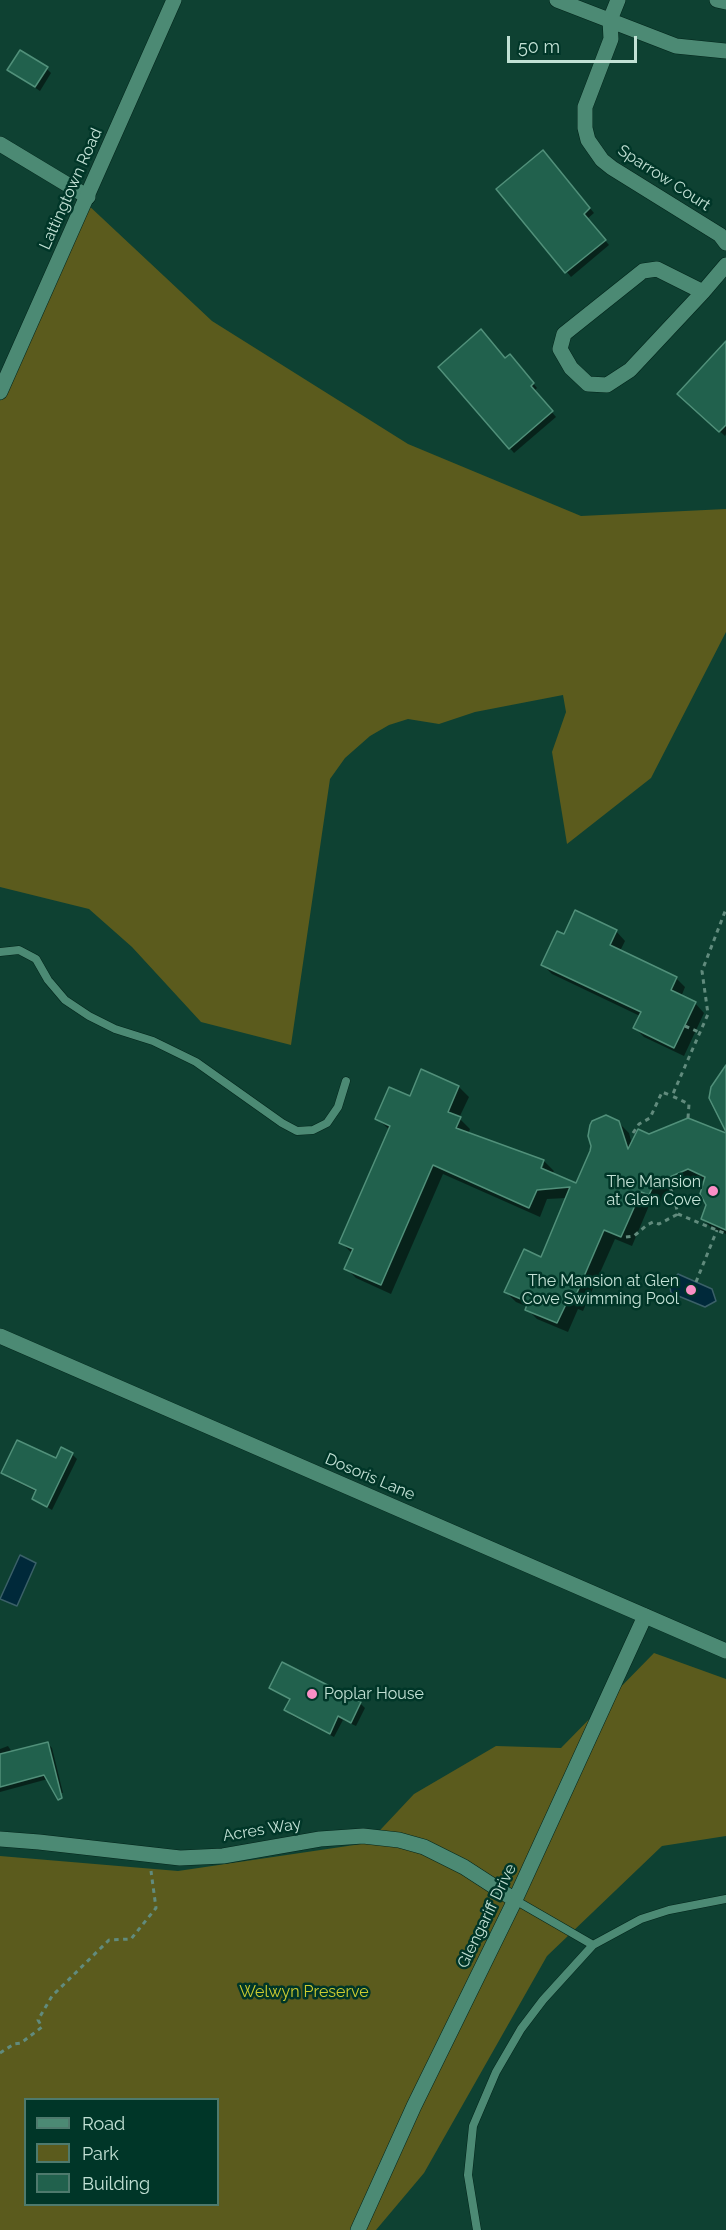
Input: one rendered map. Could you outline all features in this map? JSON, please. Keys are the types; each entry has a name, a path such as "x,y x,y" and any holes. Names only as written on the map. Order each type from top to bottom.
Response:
{"street":[{"name":"Lattingtown Road","path":"1,388 174,0"},
{"path":"557,0 676,46 726,51"},
{"name":"Sparrow Court","path":"618,0 610,20 611,39 585,106 585,128 588,140 612,168 720,235 726,243"},
{"path":"717,0 726,2"},
{"path":"0,144 88,197"},
{"path":"703,292 657,269 643,271 564,334 560,349 572,368 588,384 607,385 630,370 703,292 726,265"},
{"name":"Dosoris Lane","path":"0,1336 726,1651"},
{"name":"Glengariff Drive","path":"358,2230 414,2106 515,1900 645,1616"},
{"name":"Acres Way","path":"0,1839 180,1858 223,1856 320,1839 363,1836 399,1840 424,1847 464,1868 515,1900"}],"lane":[{"path":"0,952 19,950 36,959 48,980 65,1000 89,1017 115,1029 153,1041 196,1062 282,1123 297,1131 313,1130 327,1123 338,1107 346,1081"},
{"path":"477,2230 468,2175 473,2126 496,2072 521,2029 543,2000 594,1945 641,1919 669,1910 726,1899"},
{"path":"515,1900 594,1945"}],"path":[{"path":"672,1096 708,1014 702,971 726,909"},
{"path":"685,1026 699,1032"},
{"path":"633,1133 639,1124 650,1118 662,1092 689,1104 688,1118"},
{"path":"666,1180 673,1194 678,1214"},
{"path":"678,1214 726,1234"},
{"path":"626,1237 634,1236 653,1222 659,1224 678,1214"},
{"path":"696,1282 717,1230"},
{"path":"0,2053 14,2044 21,2043 42,2027 38,2020 52,1996 109,1940 131,1939 156,1908 148,1854"}],"green space":[{"path":"86,203 212,321 408,444 581,516 726,509 726,632 651,778 567,844 552,752 566,712 563,695 475,712 439,724 408,719 389,725 370,736 345,758 330,779 291,1045 201,1022 132,947 89,909 0,887 0,401"},
{"name":"Welwyn Preserve","path":"654,1653 726,1679 726,1836 662,1846 547,1956 424,2173 376,2230 0,2230 0,1856 178,1871 368,1843 414,1794 496,1746 561,1748"}],"water":[{"name":"The Mansion at Glen Cove Swimming Pool","path":"678,1274 712,1289 716,1301 705,1307 671,1293 670,1287 665,1282 668,1278 673,1278"},
{"path":"20,1555 36,1563 17,1606 0,1599"}],"building":[{"path":"20,50 48,67 35,87 7,70"},
{"path":"543,150 590,208 584,214 606,240 565,273 496,189"},
{"path":"481,329 505,358 510,354 534,383 531,386 553,411 509,449 438,367"},
{"path":"726,341 726,425 719,432 677,394"},
{"path":"575,910 617,930 610,945 677,977 671,990 696,1002 674,1048 633,1028 641,1012 541,965 557,931 564,934"},
{"path":"726,1065 726,1132 709,1098 711,1087"},
{"path":"421,1069 459,1086 448,1112 461,1117 456,1128 544,1160 541,1168 576,1183 590,1151 588,1136 590,1125 592,1121 606,1115 619,1121 628,1149 638,1129 649,1134 688,1118 726,1133 726,1230 701,1219 706,1205 700,1194 705,1177 688,1169 654,1184 649,1195 641,1192 621,1237 604,1230 573,1302 568,1300 557,1323 525,1310 528,1302 504,1292 524,1249 541,1257 570,1187 537,1190 529,1208 433,1165 381,1285 344,1269 353,1249 339,1243 390,1126 375,1119 389,1087 410,1096"},
{"path":"17,1440 56,1458 61,1447 73,1453 47,1507 32,1499 36,1490 1,1473"},
{"name":"Poplar House","path":"282,1662 361,1702 351,1723 338,1716 330,1734 284,1710 290,1699 269,1688"},
{"path":"48,1742 62,1798 58,1800 44,1775 0,1787 0,1754"}],"place":[{"name":"The Mansion at Glen Cove","path":"713,1191"},
{"name":"The Mansion at Glen Cove Swimming Pool","path":"691,1290"},
{"name":"Poplar House","path":"312,1694"}]}
